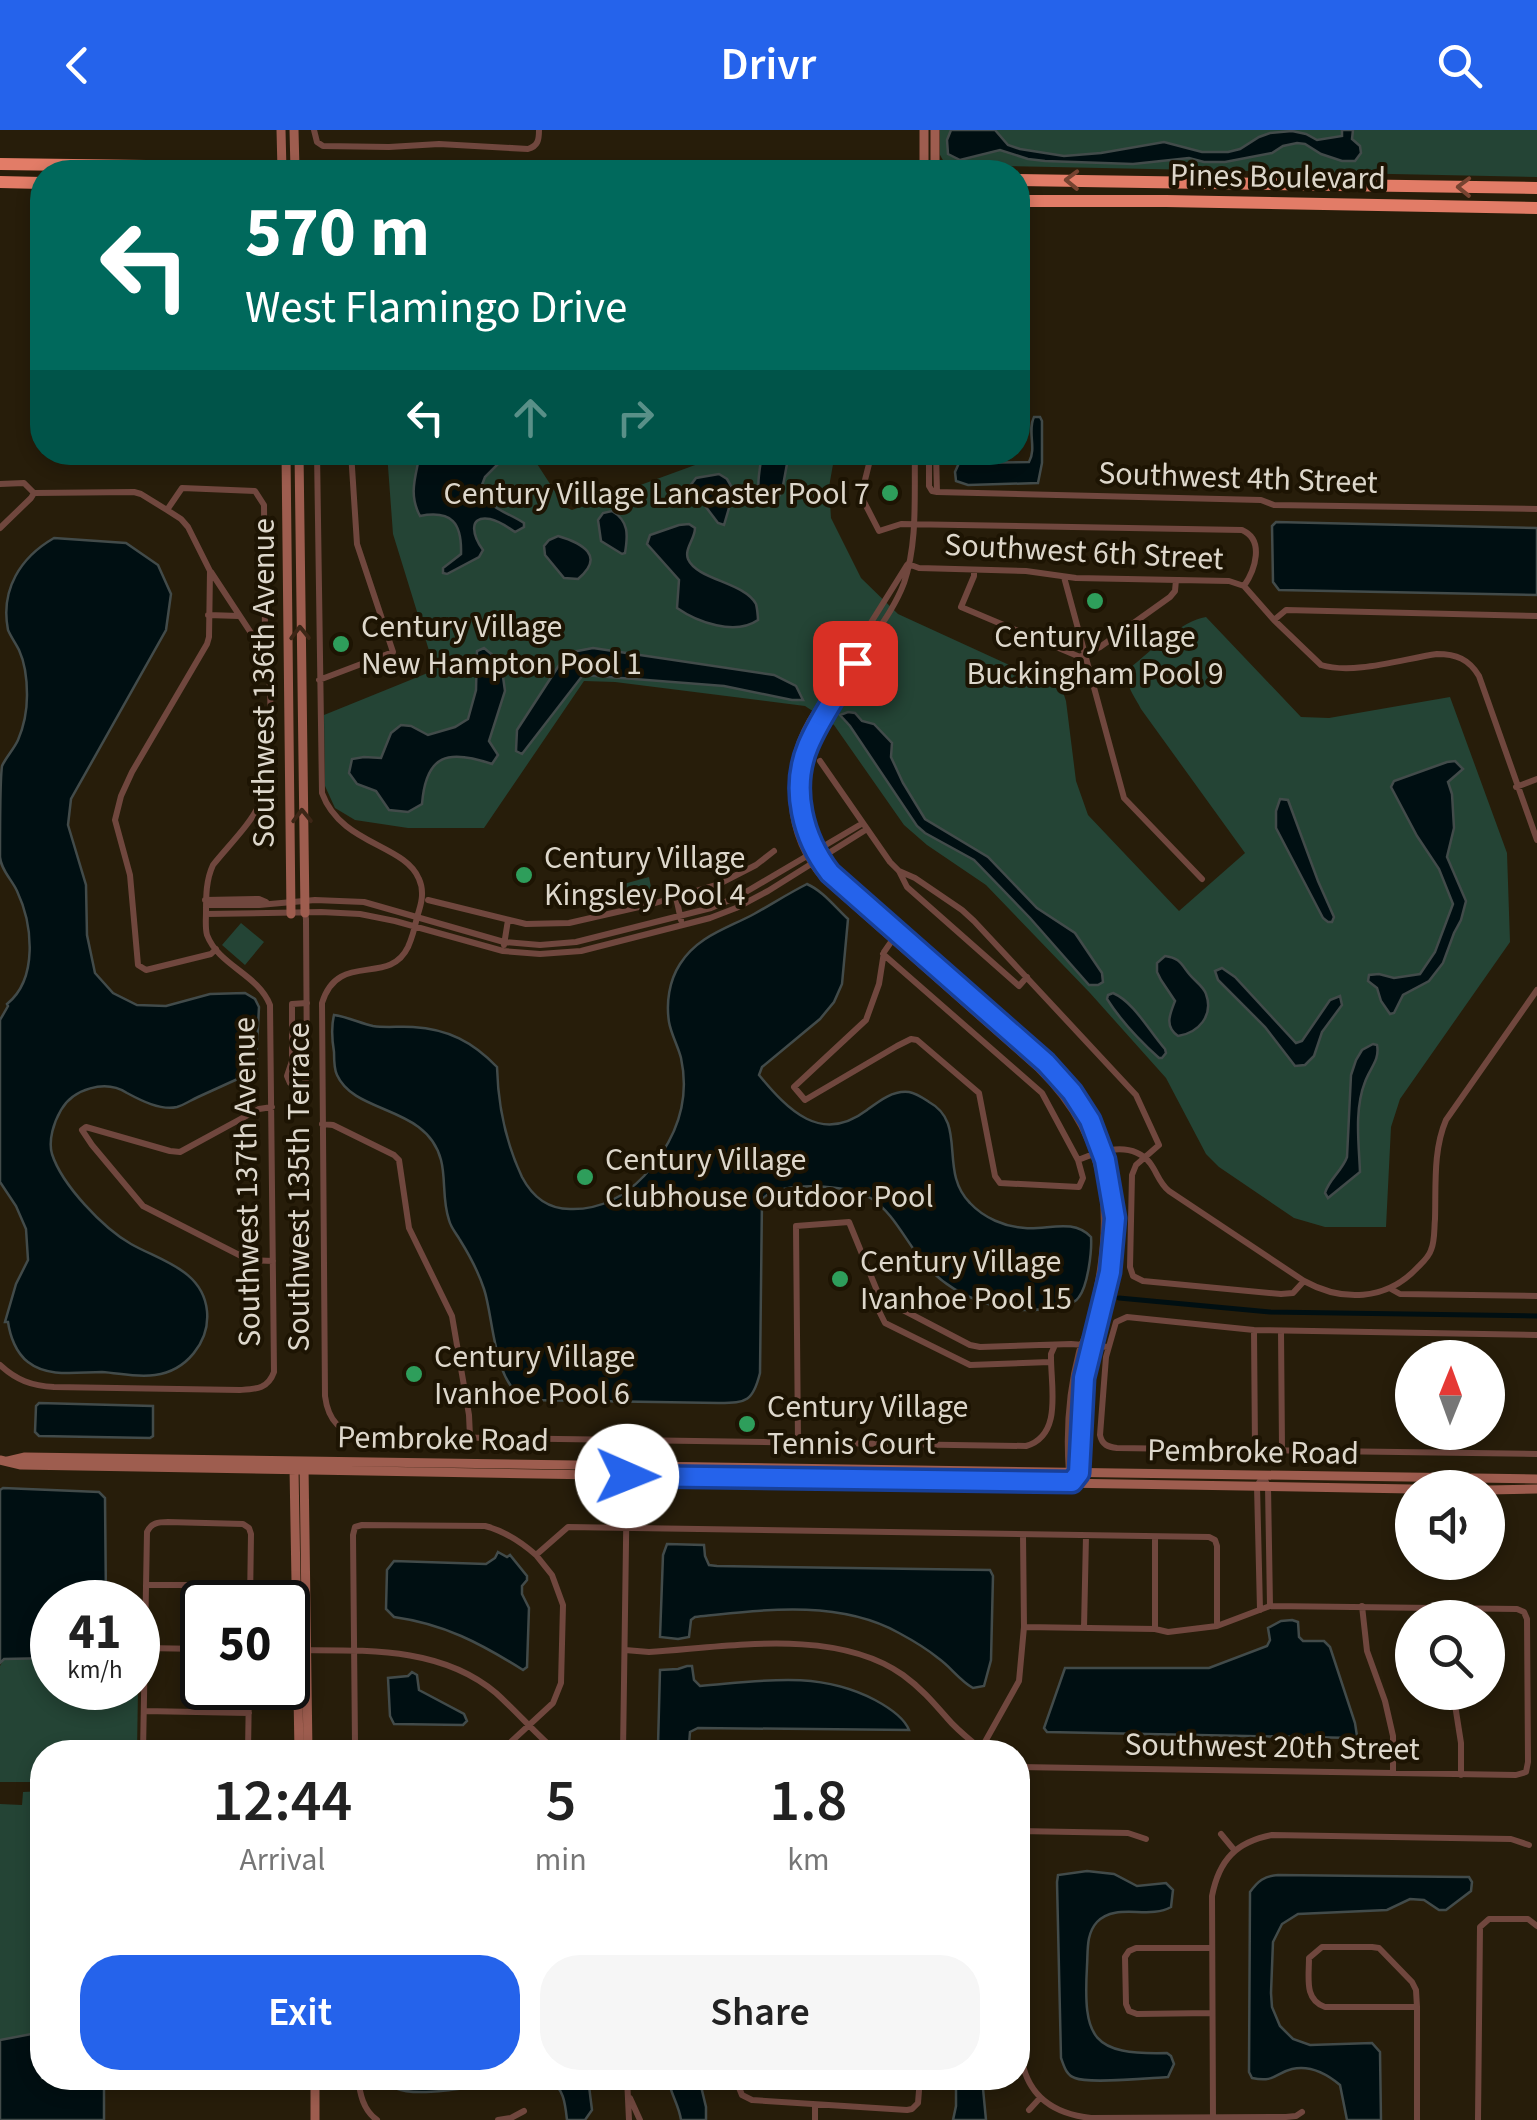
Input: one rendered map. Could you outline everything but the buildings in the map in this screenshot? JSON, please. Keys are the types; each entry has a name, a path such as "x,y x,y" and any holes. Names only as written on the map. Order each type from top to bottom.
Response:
{"highway":[{"path":"0,164 30,166"},
{"name":"Pines Boulevard","path":"1030,180 1537,188"},
{"path":"0,182 30,183"},
{"path":"1102,202 1109,195 1155,193 1168,182"},
{"path":"1166,202 1196,182"},
{"path":"1359,204 1381,196 1392,185"},
{"name":"Pines Boulevard","path":"1030,201 1537,208"}],"main road":[{"path":"281,130 286,160"},
{"path":"290,160 294,130"},
{"path":"924,130 924,160"},
{"path":"935,130 935,160"},
{"name":"Southwest 136th Avenue","path":"286,465 291,914"},
{"name":"Southwest 136th Avenue","path":"298,465 305,913"},
{"name":"Pembroke Road","path":"4,1461 25,1456 299,1466 1073,1476 1395,1486"},
{"path":"298,1580 299,1466"},
{"name":"Pembroke Road","path":"1505,1481 1537,1480"},
{"path":"1505,1490 1537,1490"},
{"path":"298,1710 299,1740"},
{"path":"303,1710 307,1740"},
{"path":"314,2090 315,2120"}],"street":[{"path":"314,130 317,142 323,146 440,144 528,149 535,147 539,130"},
{"name":"Southwest 135th Terrace","path":"317,465 320,786 334,816 416,872 422,891 418,917 400,958 384,966 342,974 325,994 325,1396 329,1414 348,1433 470,1437"},
{"path":"319,680 393,652 357,544 352,465"},
{"path":"868,465 860,496 879,531 896,524 1242,530 1251,534 1255,542 1254,565 1244,586"},
{"path":"914,465 914,526 906,579 808,744 800,785 801,809 824,880 1046,1077 1099,1152 1105,1230 1070,1425 1073,1476"},
{"name":"Southwest 4th Street","path":"933,465 936,492 944,494 1260,500 1274,506 1537,509"},
{"path":"0,484 24,483 34,493 134,492 181,519 266,656 269,754 264,792 253,814 209,874 207,935 216,949 210,954 146,970 138,966 130,875 116,820 132,772 207,644 210,571"},
{"path":"167,510 182,488 249,489 258,494 264,505 265,634 257,642"},
{"path":"0,528 34,493"},
{"path":"908,564 799,742 791,780 797,832 830,873 1046,1063 1090,1120 1115,1218 1110,1272 1075,1403 1080,1426"},
{"name":"Southwest 6th Street","path":"908,564 919,568 1026,571 1064,577 1229,581 1244,586 1321,665 1351,668 1436,654 1462,658 1479,676 1516,787"},
{"path":"974,570 961,606 1080,657 1173,594 1176,580"},
{"path":"1064,577 1125,800 1202,879"},
{"path":"1274,620 1286,610 1537,616"},
{"path":"208,614 240,616"},
{"path":"799,742 808,744"},
{"path":"820,762 908,887 1019,986 1027,978"},
{"path":"288,778 302,778"},
{"path":"1537,779 1516,787 1537,840"},
{"path":"206,914 360,914 503,946 576,942 682,922 814,857 865,826"},
{"path":"428,900 526,924 569,923 676,897 732,878 774,851"},
{"path":"899,871 962,910 1136,1095 1158,1144 1134,1167 1132,1175 1133,1276 1143,1281 1281,1294 1296,1292 1304,1281"},
{"path":"676,897 682,922"},
{"path":"206,902 364,902 503,946"},
{"path":"305,913 307,1077 304,1084 296,1087 287,1076 292,1062 292,1004 306,1003"},
{"path":"503,946 508,920"},
{"path":"884,954 1042,1092 1078,1160 1083,1178 1079,1187 1000,1183 979,1093 917,1040 897,1046 805,1100 794,1087 866,1020 879,984 884,954 898,932"},
{"name":"Southwest 137th Avenue","path":"0,1365 30,1384 54,1387 240,1390 264,1386 271,1380 274,1261 270,1005 261,988 216,949"},
{"path":"1078,1160 1099,1152 1125,1149 1144,1158 1168,1191 1328,1293 1367,1296 1390,1288 1412,1273 1432,1249 1439,1138 1446,1120 1537,991"},
{"path":"272,1107 262,1108 180,1152 86,1127 82,1130 142,1206 250,1260 274,1261"},
{"path":"322,1124 333,1125 399,1160 409,1228 452,1316 470,1437 1026,1446 1041,1439 1050,1423 1050,1362 1055,1345"},
{"path":"798,1442 796,1226 849,1222 880,1298 974,1346 1108,1346"},
{"path":"1390,1288 1404,1294 1537,1296"},
{"path":"885,1302 879,1310 885,1323 970,1365 1050,1362"},
{"path":"1537,1335 1254,1330 1122,1318 1114,1326 1108,1346 1100,1435 1104,1444 1118,1448 1537,1454"},
{"path":"1254,1330 1256,1449"},
{"path":"1281,1331 1282,1450"},
{"path":"1073,1476 1083,1384"},
{"path":"1070,1425 1080,1426"},
{"path":"623,1740 627,1472"},
{"path":"1262,1483 1270,1606"},
{"path":"1260,1610 1262,1483"},
{"path":"146,1580 147,1532 158,1522 244,1524 252,1534 251,1580"},
{"path":"355,1740 354,1528 362,1524 498,1529 520,1540 552,1574 563,1605 561,1683 553,1703 513,1740"},
{"path":"536,1555 568,1527 1209,1537 1215,1540 1217,1626"},
{"path":"987,1740 1020,1681 1024,1535"},
{"path":"1084,1628 1086,1536"},
{"path":"1154,1629 1155,1538"},
{"path":"1024,1627 1168,1632 1217,1626 1270,1606 1395,1607"},
{"path":"1362,1606 1367,1651 1393,1736 1393,1772"},
{"name":"Southwest 20th Street","path":"1030,1767 1461,1775 1526,1772 1527,1619 1524,1612 1505,1609"},
{"path":"625,1650 798,1643 841,1649 900,1672 925,1692 969,1740"},
{"path":"310,1650 401,1653 449,1666 495,1693 544,1740"},
{"path":"248,1710 248,1740"},
{"path":"1456,1710 1461,1775"},
{"path":"143,1740 144,1711 248,1713"},
{"path":"1030,1831 1128,1833 1146,1839"},
{"path":"1221,1834 1235,1851"},
{"path":"1213,2119 1212,1896 1214,1882 1235,1851 1245,1843 1272,1835 1511,1839 1529,1845"},
{"path":"1478,2120 1480,1926 1489,1919 1528,1919 1535,1924"},
{"path":"1416,2007 1315,2004 1310,1995 1310,1958 1322,1948 1372,1946 1379,1948 1412,1982 1416,1990 1417,2120"},
{"path":"1212,1948 1136,1948 1126,1957 1126,2004 1130,2011 1212,2013"},
{"path":"1030,2083 1040,2098 1060,2112 1091,2118 1286,2117 1302,2112"},
{"path":"360,2090 369,2114 377,2120"},
{"path":"740,2090 752,2100 907,2110 916,2106 920,2090"},
{"path":"628,2092 629,2120"},
{"path":"628,2092 640,2120"},
{"path":"1029,2110 1040,2098"},
{"path":"815,2120 816,2105"},
{"path":"498,2120 524,2111"}],"green space":[{"path":"940,130 1537,130 1537,177 1030,167 1030,160 943,160"},
{"path":"388,465 538,465 565,507 572,510 695,465 833,465 829,487 831,518 861,578 898,614 1062,689 1076,781 1088,815 1179,911 1245,853 1130,689 1131,667 1167,638 1206,617 1301,717 1329,718 1450,697 1507,853 1510,942 1400,1099 1391,1127 1386,1227 1325,1227 1294,1218 1219,1167 1206,1154 1166,1078 1090,993 986,885 904,825 834,725 805,706 584,681 484,828 408,828 355,820 335,808 325,786 324,715 435,670 393,534"},
{"path":"649,877 652,892 624,899 620,885"},
{"path":"241,923 264,942 245,965 222,945"},
{"path":"30,1658 30,1710 138,1710 137,1740 30,1740 30,1782 0,1782 0,1666 4,1659"},
{"path":"23,1792 30,1792 30,2034 0,2040 0,1804 22,1805"}],"shaded area":[{"path":"951,130 995,130 1008,145 1064,156 1164,142 1202,152 1228,152 1270,133 1292,131 1317,140 1353,130 1352,139 1361,153 1355,161 1342,161 1297,143 1272,153 1225,162 1189,158 1133,164 1045,161 1000,150 960,160 948,154"},
{"path":"1034,417 1040,417 1042,463 1038,483 968,485 956,481 958,465 1030,465"},
{"path":"418,465 497,465 485,477 480,490 489,502 524,523 524,527 515,532 494,520 478,520 474,528 483,550 479,557 443,573 443,568 461,554 460,534 447,517 420,516 415,477"},
{"path":"761,465 787,465 782,491 774,505 762,504"},
{"path":"719,474 734,491 724,525 718,523 690,486 696,478"},
{"path":"612,511 626,529 622,554 601,541 598,520 603,513"},
{"path":"1276,522 1537,528 1537,595 1279,590 1273,582 1272,526"},
{"path":"689,524 695,528 687,555 693,566 750,597 756,604 758,620 728,627 705,622 677,608 679,580 647,544 650,535"},
{"path":"558,536 588,552 590,564 578,579 564,578 545,555 544,546"},
{"path":"54,538 126,543 158,565 171,594 166,630 71,799 68,825 86,885 87,935 95,973 113,993 137,1005 166,1006 210,994 245,993 259,1007 253,1072 171,1108 118,1089 90,1088 66,1103 52,1131 51,1149 57,1166 85,1205 120,1237 179,1268 204,1297 207,1322 200,1344 177,1368 155,1375 63,1373 36,1367 20,1354 5,1322 28,1260 26,1229 0,1182 0,1020 24,981 30,951 27,919 0,857 2,766 20,735 27,701 23,661 8,630 6,615 16,576 32,555"},
{"path":"484,648 501,662 505,691 489,741 498,755 492,764 463,757 442,760 428,775 422,804 408,812 389,810 376,791 357,784 349,773 352,759 381,758 391,733 401,725 428,735 468,719 476,690 477,651"},
{"path":"593,648 774,675 796,686 803,700 724,686 583,675 522,754 516,751 517,730 567,653"},
{"path":"848,712 874,724 892,743 891,757 925,819 988,857 1037,908 1075,933 1102,973 1103,982 1089,985 974,860 917,826 840,715"},
{"path":"1455,761 1463,769 1448,782 1454,828 1447,857 1466,901 1443,963 1429,981 1403,995 1390,1014 1377,988 1368,981 1369,975 1394,978 1420,974 1435,952 1453,904 1439,869 1391,787 1394,781"},
{"path":"1280,799 1288,800 1334,917 1332,922 1323,918 1276,828"},
{"path":"807,884 848,919 842,984 820,1019 762,1067 759,1075 794,1111 820,1124 850,1120 897,1093 912,1093 929,1102 947,1122 956,1177 976,1208 1010,1226 1068,1226 1091,1237 1089,1268 1082,1292 1073,1302 1040,1309 1021,1310 983,1302 948,1285 933,1272 892,1218 872,1199 832,1187 784,1189 762,1199 760,1373 751,1395 736,1402 719,1403 527,1400 507,1381 501,1366 482,1282 449,1220 441,1160 433,1142 407,1119 346,1088 335,1067 334,1015 373,1026 438,1031 479,1050 497,1067 507,1137 531,1190 548,1204 562,1208 601,1205 644,1176 664,1150 678,1122 684,1075 668,1007 671,985 680,964 704,940"},
{"path":"1165,956 1180,962 1203,989 1208,1002 1202,1022 1178,1036 1170,1024 1175,1001 1157,972 1157,963"},
{"path":"1222,968 1296,1043 1302,1041 1330,1000 1340,996 1342,1005 1305,1065 1295,1066 1265,1027 1218,980 1215,971"},
{"path":"1113,993 1134,1010 1165,1049 1162,1058 1118,1015 1107,999"},
{"path":"1377,1045 1377,1055 1359,1104 1360,1172 1328,1198 1327,1188 1347,1157 1351,1075 1362,1050"},
{"path":"39,1403 153,1406 153,1436 39,1436 35,1432"},
{"path":"0,1490 99,1492 105,1498 106,1580 30,1580 30,1658 4,1659 0,1663"},
{"path":"667,1544 704,1545 709,1565 717,1566 990,1570 991,1660 984,1686 973,1688 934,1655 899,1633 875,1622 825,1611 773,1610 695,1617 689,1637 660,1637 663,1555"},
{"path":"498,1552 510,1555 527,1576 522,1586 529,1608 527,1667 523,1670 461,1636 394,1617 386,1609 387,1570 394,1561 486,1564"},
{"path":"1292,1620 1298,1622 1303,1641 1324,1641 1330,1647 1355,1723 1354,1738 1047,1732 1044,1728 1065,1668 1209,1668 1267,1646 1268,1628"},
{"path":"692,1666 694,1680 700,1686 767,1680 832,1684 875,1700 890,1709 909,1730 698,1728 690,1732 689,1740 658,1740 660,1670"},
{"path":"412,1672 417,1675 419,1690 464,1714 467,1721 463,1725 394,1724 388,1678"},
{"path":"1087,1871 1114,1874 1137,1886 1166,1883 1173,1890 1171,1907 1162,1911 1113,1913 1097,1922 1088,1943 1086,1991 1087,2011 1097,2038 1122,2051 1167,2053 1174,2064 1168,2077 1082,2080 1069,2075 1063,2064 1057,1882 1058,1875"},
{"path":"1278,1875 1469,1877 1472,1882 1471,1891 1446,1910 1424,1900 1410,1899 1387,1910 1298,1914 1282,1924 1273,1942 1272,2007 1280,2026 1293,2039 1310,2045 1372,2043 1380,2052 1381,2120 1347,2120 1340,2085 1318,2071 1292,2069 1266,2079 1252,2078 1249,2072 1250,1892 1262,1880"},
{"path":"30,2034 30,2090 104,2090 104,2120 0,2120 0,2040"},
{"path":"560,2090 590,2090 592,2110 585,2120 567,2120"},
{"path":"672,2090 702,2090 706,2120 681,2120"},
{"path":"956,2090 983,2090 986,2120 953,2120"}],"waterway":[{"path":"1119,1298 1270,1312 1537,1316"}],"place":[{"name":"Century Village Lancaster Pool 7","path":"890,493"},
{"name":"Century Village Buckingham Pool 9","path":"1095,601"},
{"name":"Century Village New Hampton Pool 1","path":"341,644"},
{"name":"Century Village Kingsley Pool 4","path":"524,875"},
{"name":"Century Village Clubhouse Outdoor Pool","path":"585,1177"},
{"name":"Century Village Ivanhoe Pool 15","path":"840,1279"},
{"name":"Century Village Ivanhoe Pool 6","path":"414,1374"},
{"name":"Century Village Tennis Court","path":"747,1424"}],"route":[{"path":"627,1476 1072,1482 1079,1473 1084,1378 1114,1244 1115,1218 1102,1151 1090,1120 1046,1063 830,873 806,831 800,785 808,744 855,663"}]}
